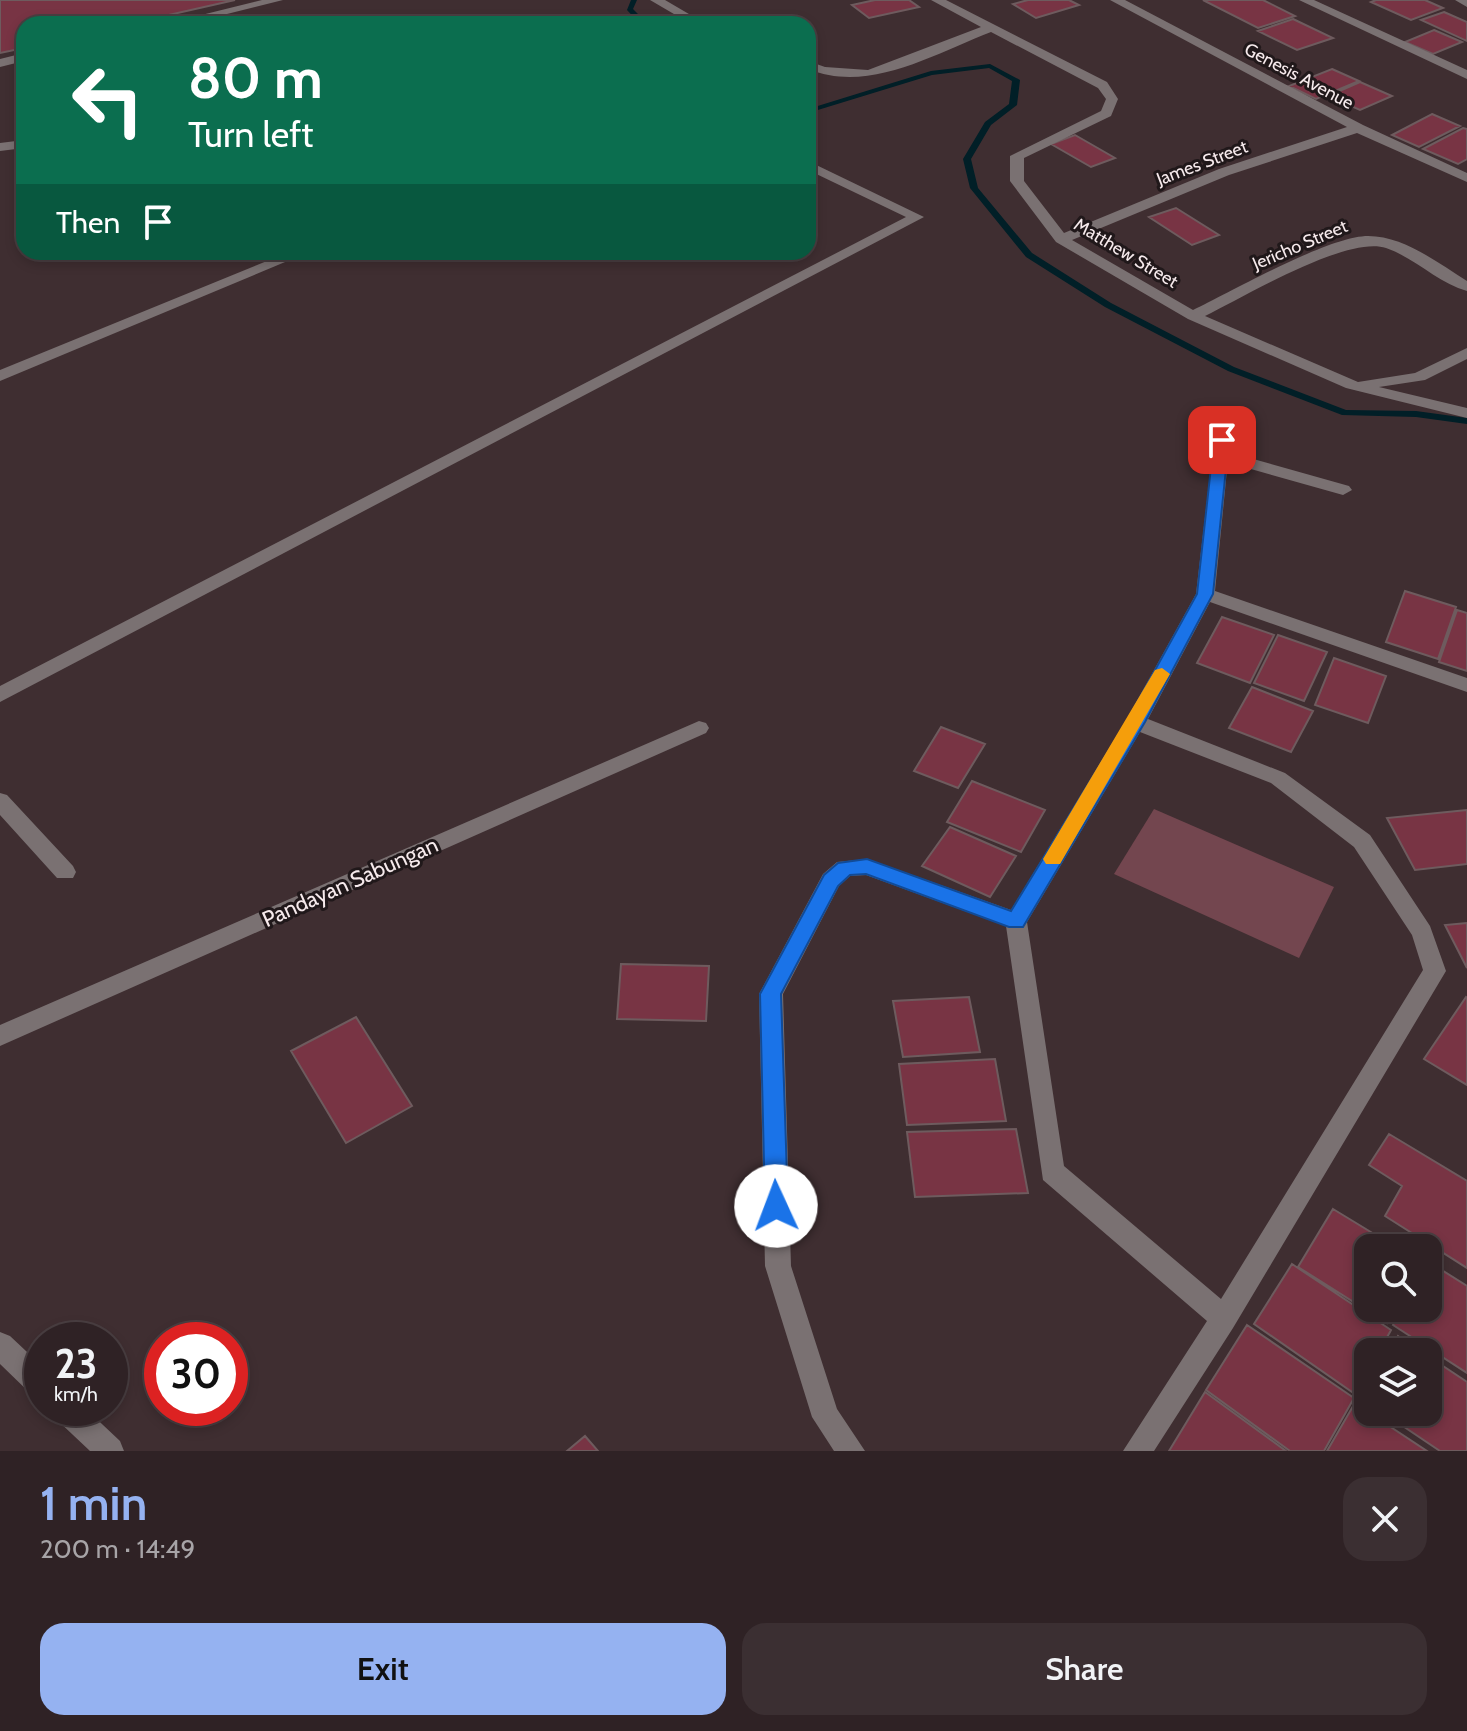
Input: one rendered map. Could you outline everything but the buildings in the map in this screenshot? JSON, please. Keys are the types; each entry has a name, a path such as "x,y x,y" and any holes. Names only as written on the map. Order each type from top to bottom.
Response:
{"street":[{"path":"206,16 277,0"},
{"path":"656,0 685,16"},
{"name":"Matthew Street","path":"937,0 988,29 1103,85 1112,99 1106,113 1017,156 1017,181 1061,239 1193,316 1352,385 1467,413"},
{"name":"Genesis Avenue","path":"1116,0 1358,128 1467,178"},
{"path":"1305,0 1467,75"},
{"path":"1461,0 1467,3"},
{"path":"816,68 869,74 988,29"},
{"name":"James Street","path":"1061,239 1224,172 1358,128"},
{"path":"0,695 917,217 816,169"},
{"name":"Jericho Street","path":"1193,316 1365,239 1395,247 1467,287"},
{"path":"0,376 283,260"},
{"path":"1352,385 1419,377 1467,353"},
{"path":"1224,1319 1052,1172 1016,921 1136,722 1205,594 1220,447 1343,490"},
{"path":"1205,594 1467,685"},
{"path":"1136,722 1278,778 1362,841 1422,932 1435,971 1224,1319 1137,1451"},
{"name":"Pandayan Sabungan","path":"0,1036 699,728"},
{"path":"0,801 65,872"},
{"path":"851,1451 826,1417 778,1266 771,994 831,880 845,868 867,867 1016,921"},
{"path":"0,1345 24,1368"},
{"path":"84,1426 110,1451"}],"shaded area":[{"path":"1154,809 1334,887 1299,958 1114,874"}],"waterway":[{"path":"634,0 629,9 636,16"},
{"path":"816,109 931,73 990,66 1016,80 1013,105 988,124 967,159 974,188 1029,255 1108,305 1231,369 1345,413 1416,414 1467,421"}],"slow traffic":[{"path":"1053,859 1162,674"}],"route":[{"path":"776,1206 771,994 831,880 845,868 867,867 1016,921 1136,722 1205,594 1218,454 1222,440"}]}
